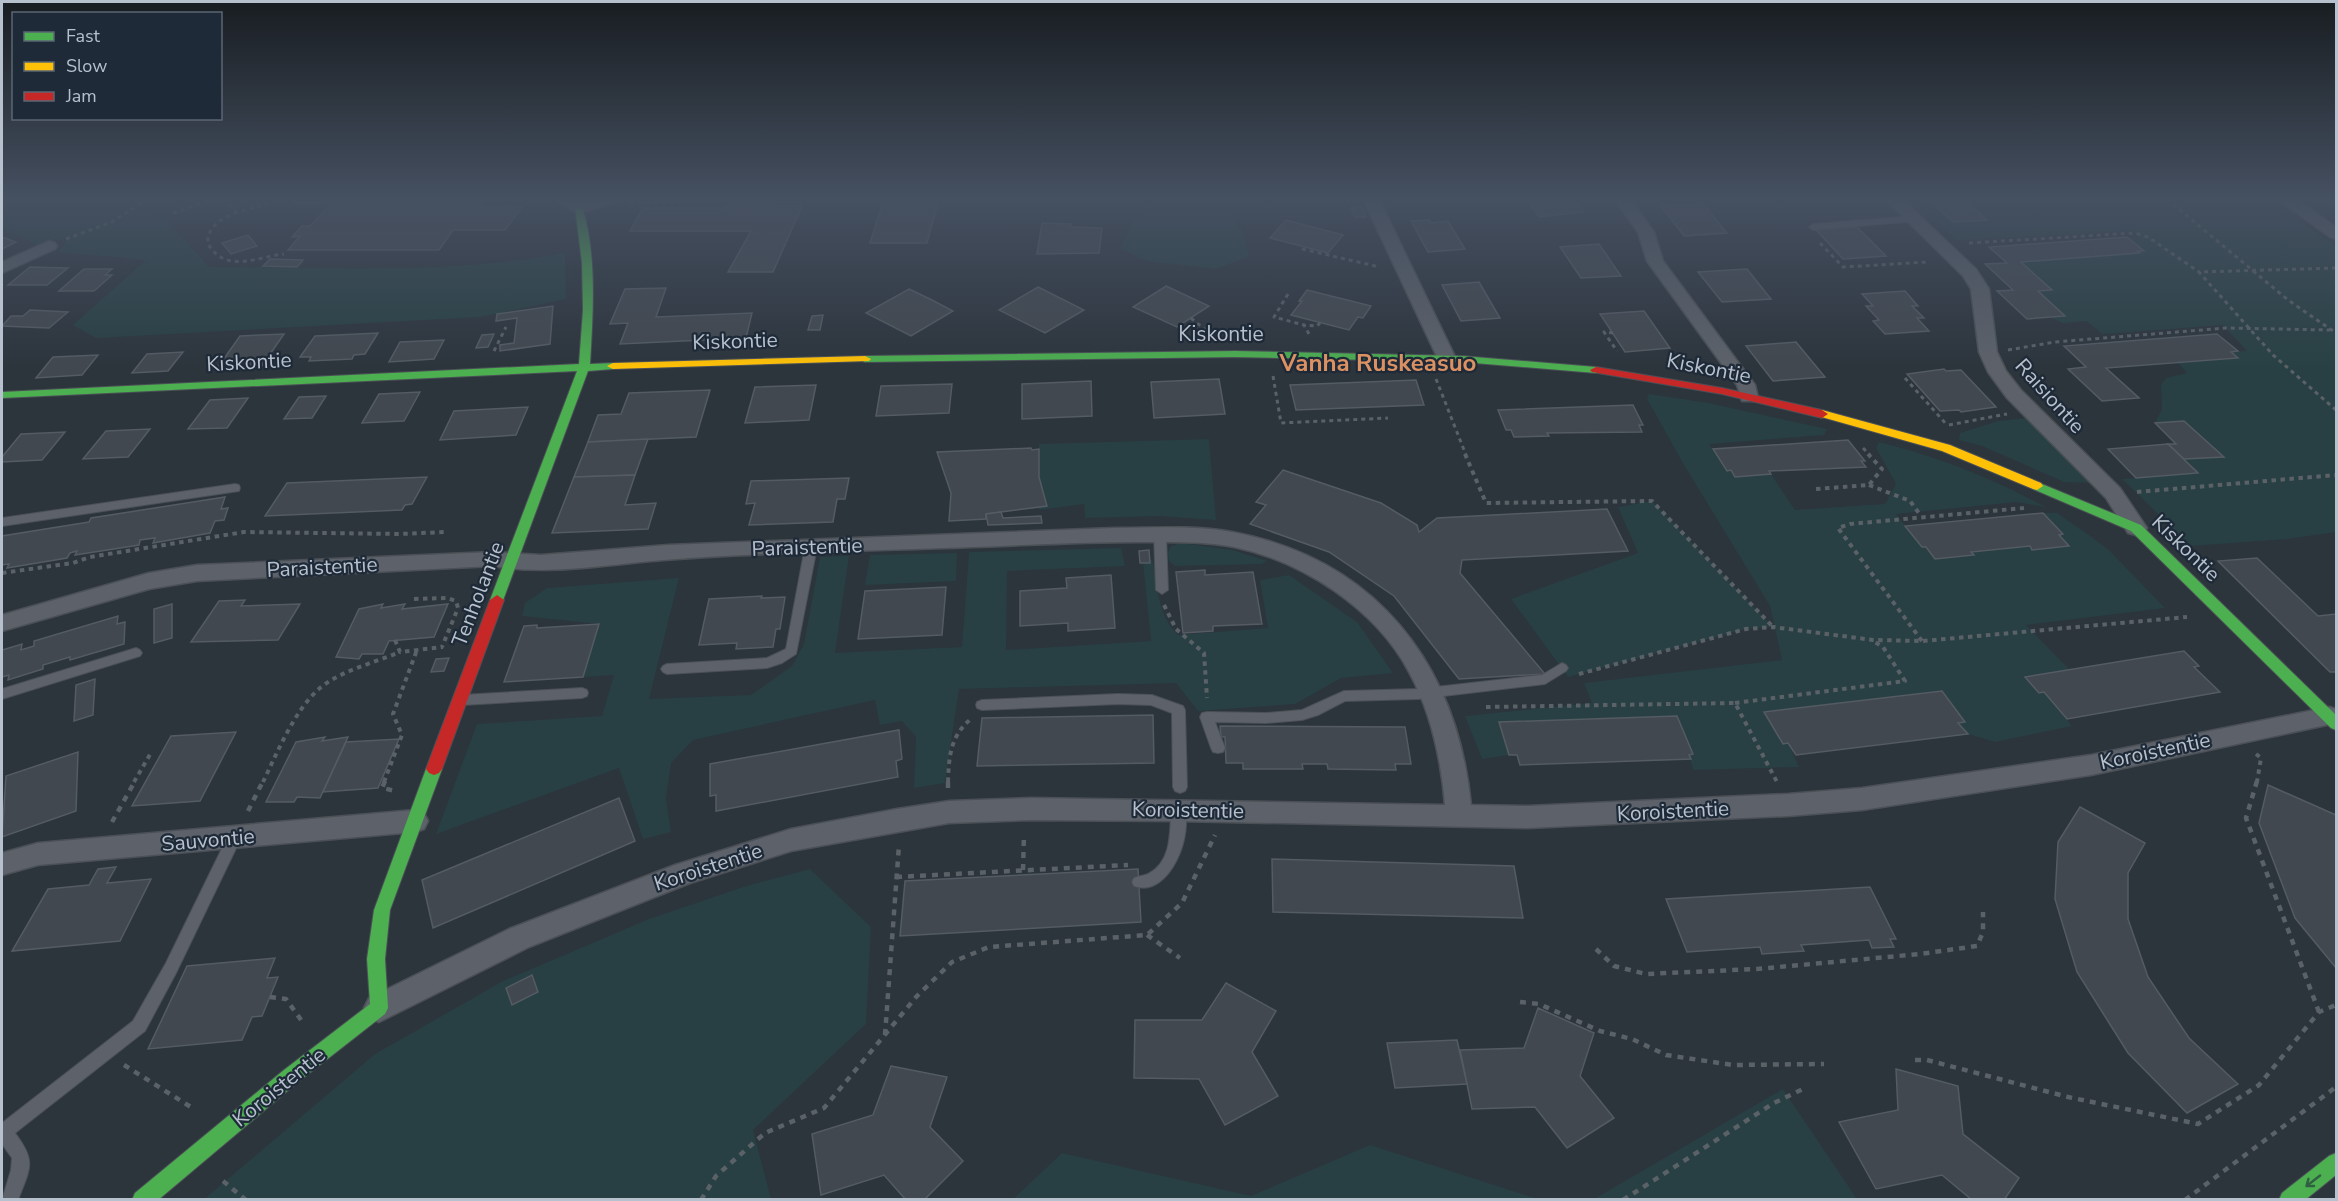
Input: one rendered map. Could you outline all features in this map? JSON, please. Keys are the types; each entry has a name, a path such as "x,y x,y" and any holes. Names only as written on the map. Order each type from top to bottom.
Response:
{"street":[{"path":"2,268 30,255"},
{"name":"Tenholantie","path":"379,1008 375,982 378,931 382,910 584,366 585,255"},
{"path":"1398,255 1447,359"},
{"path":"1652,255 1654,261 1746,386 1749,397"},
{"name":"Raisiontie","path":"1962,255 1980,289 1988,352 1997,372 2028,409 2113,493 2136,528"},
{"name":"Kiskontie","path":"2,395 584,366 878,359 1270,355 1447,359 1601,370 1749,397 1867,425 1946,448 2136,528 2333,720"},
{"name":"Paraistentie","path":"2,623 149,581 185,574 493,559 511,562 554,563 667,552 1202,535 1237,540 1280,554 1338,582 1374,610 1413,659 1435,702 1453,766 1459,816"},
{"name":"Koroistentie","path":"142,1200 291,1076 379,1008 477,958 587,910 685,873 791,840 854,827 949,812 1031,809 1179,798 1216,810 1459,816 1571,816 1788,805 1862,799 2091,765 2333,720"},
{"name":"Sauvontie","path":"2,864 38,854 415,821"},
{"path":"2289,1200 2337,1163"}],"lane":[{"path":"2,522 235,489"},
{"path":"1160,535 1162,590"},
{"path":"667,669 767,663 778,660 792,651 811,547"},
{"path":"2,694 136,653"},
{"path":"1218,748 1207,717 1302,715 1323,709 1336,698 1344,696 1435,702 1545,679 1562,668"},
{"path":"460,700 582,693"},
{"path":"982,705 1118,699 1152,700 1178,710 1179,798 1176,847 1161,873 1145,882 1139,882"},
{"path":"9,1200 20,1170 21,1155 3,1132 139,1026 171,968 234,838"}],"path":[{"path":"217,255 227,261 275,255"},
{"path":"1328,255 1389,269 1405,270"},
{"path":"1832,255 1843,267 1937,255"},
{"path":"2174,255 2199,272 2273,355 2337,410"},
{"path":"2234,255 2288,300 2337,333"},
{"path":"2319,265 2325,268"},
{"path":"2199,272 2337,268"},
{"path":"1288,294 1274,317 1304,325"},
{"path":"2005,350 2055,342 2226,328 2330,330"},
{"path":"1270,355 1281,423 1388,418"},
{"path":"1436,378 1450,418 1486,503 1652,501 1773,627"},
{"path":"1905,378 1948,425 1951,439 1946,448"},
{"path":"1948,425 1988,419 2028,409"},
{"path":"1867,425 1862,447 1882,469 1869,485"},
{"path":"2113,493 2337,475"},
{"path":"1816,489 1869,485 1910,501 1922,517"},
{"path":"1923,641 1838,528 1850,524 2033,508"},
{"path":"2,573 73,563 90,557 244,532 400,534 445,532"},
{"path":"1162,590 1169,619 1176,629 1204,653 1207,717"},
{"path":"414,599 447,598 456,601 458,608 442,647"},
{"path":"1562,668 1568,677 1746,629 1773,627 1873,640 1923,641 2183,618 2220,610"},
{"path":"395,640 400,652"},
{"path":"1435,702 1490,707 1735,703 1905,681 1883,647 1873,640"},
{"path":"234,838 309,700 320,688 400,652 453,646"},
{"path":"406,794 382,788 402,735 393,714 417,650"},
{"path":"1735,703 1788,805"},
{"path":"948,791 954,735 982,705"},
{"path":"98,848 152,751"},
{"path":"2261,758 2259,774 2246,818 2319,1012"},
{"path":"701,1200 717,1176 765,1134 824,1108 917,996 952,962 989,947 1147,935 1182,903 1215,837 1216,810"},
{"path":"1023,870 1024,834"},
{"path":"885,1036 898,852"},
{"path":"896,877 1137,864"},
{"path":"1596,949 1614,966 1646,974 1757,969 1920,954 1977,946 1983,932 1983,912"},
{"path":"1147,935 1180,958"},
{"path":"270,997 286,999 306,1026"},
{"path":"1520,1002 1539,1004 1600,1031 1632,1039 1666,1055 1733,1065 1824,1064"},
{"path":"1915,1060 1927,1060 2068,1097 2198,1124 2259,1085 2319,1012 2337,1005"},
{"path":"123,1065 198,1112"},
{"path":"2185,1200 2337,1087"},
{"path":"1623,1200 1774,1103 1803,1089"},
{"path":"224,1182 246,1200"}],"green space":[{"path":"92,255 198,255 209,267 388,268 477,264 565,255 566,299 480,317 96,338 73,325 146,260"},
{"path":"1135,255 1249,256 1216,269 1147,261"},
{"path":"2112,255 2336,255 2336,532 2287,539 2191,546 2122,479 2197,473 2184,459 2223,457 2184,421 2155,423 2162,409 2161,385 2166,378 2187,373 2178,363 2237,358 2231,352 2247,351 2223,325 2102,334 2087,321 2063,323 2049,317 2065,315 2038,291 2052,289 2021,262"},
{"path":"1649,394 1709,403 1827,429 1824,435 1709,444 1727,470 1731,470 1735,477 1771,474 1795,510 1885,504 1896,484 1876,448 1879,442 1922,454 1985,477 2046,507 2016,502 1896,514 1922,547 1926,547 1935,559 1973,555 1971,552 2030,546 2032,549 2068,546 2059,535 2062,534 2043,513 2057,513 2109,550 2165,608 2026,625 2070,670 2025,678 2039,693 2044,692 2072,726 1995,742 1968,734 1958,723 1964,721 1942,691 1764,712 1783,743 1788,743 1799,767 1693,770 1689,755 1693,754 1677,716 1500,722 1509,755 1482,759 1465,716 1592,703 1584,683 1782,660 1770,606 1684,465 1647,399"},
{"path":"2026,418 2096,483 2064,482 1982,446 1959,440 1960,433 1998,421"},
{"path":"1209,439 1216,520 1158,516 1085,518 1084,504 1039,510 1038,507 1047,506 1039,477 1039,444"},
{"path":"1652,501 1773,627 1746,629 1568,677 1511,599 1638,553 1618,507"},
{"path":"1181,543 1233,550 1267,561 1262,564 1175,566 1169,561 1168,553 1171,546"},
{"path":"1121,548 1125,566 1007,571 1006,650 1151,641 1143,563 1150,563 1149,556 1153,562 1166,619 1178,635 1268,628 1260,580 1289,575 1357,622 1393,673 1341,678 1295,704 1198,711 1176,683 959,689 945,783 914,788 916,737 902,721 880,725 875,700 693,740 671,763 666,798 671,832 643,839 619,768 436,834 477,724 602,716 614,675 583,677 599,624 522,616 525,603 547,588 679,578 649,699 751,695 792,666 804,644 820,557 849,556 835,653 962,647 969,552"},
{"path":"957,553 956,581 865,585 870,555"},
{"path":"810,869 871,927 866,1024 753,1130 771,1199 203,1200 375,1054 503,981 649,919 746,886"},
{"path":"1783,1089 1857,1199 1594,1199"},
{"path":"1370,1145 1538,1199 1013,1199 1062,1153 1251,1196"}],"building":[{"path":"738,255 780,255 773,272 728,272"},
{"path":"1565,255 1607,255 1621,276 1581,278"},
{"path":"1839,255 1886,256 1843,259"},
{"path":"1998,255 2113,255 2021,262 2052,290 2038,291 2065,316 2027,319 1997,291 2013,290 1985,264 2007,263"},
{"path":"270,259 303,260 297,267 263,266"},
{"path":"30,267 68,268 47,285 8,285"},
{"path":"84,269 112,269 105,275 112,275 94,291 59,291"},
{"path":"1747,269 1771,299 1722,302 1698,272"},
{"path":"1479,282 1500,318 1461,321 1442,285"},
{"path":"1166,286 1209,306 1177,327 1133,307"},
{"path":"1038,287 1084,310 1045,333 999,310"},
{"path":"666,288 656,317 752,313 746,338 620,344 628,323 610,324 625,289"},
{"path":"909,289 953,311 911,336 866,313"},
{"path":"1307,290 1371,306 1363,318 1358,317 1349,330 1291,315"},
{"path":"1905,291 1918,306 1912,306 1924,318 1917,318 1929,331 1885,334 1873,321 1879,320 1866,306 1873,306 1862,294"},
{"path":"553,306 550,344 500,351 500,345 514,343 517,318 496,321 497,314"},
{"path":"30,310 68,312 49,328 2,326 11,316 23,316"},
{"path":"1644,311 1670,348 1625,352 1600,314"},
{"path":"823,315 820,330 808,330 812,316"},
{"path":"378,333 365,354 354,355 352,359 309,361 311,357 300,357 315,336"},
{"path":"284,334 261,367 216,370 240,336"},
{"path":"494,334 488,347 476,348 482,335"},
{"path":"2217,334 2238,351 2231,352 2238,358 2106,368 2139,398 2102,401 2068,369 2086,367 2064,346"},
{"path":"444,340 434,359 389,362 400,342"},
{"path":"1796,342 1825,377 1773,381 1746,346"},
{"path":"183,352 168,371 132,373 147,354"},
{"path":"98,355 82,375 36,378 53,357"},
{"path":"1944,369 1946,371 1961,370 1996,407 1961,412 1959,410 1940,411 1907,374"},
{"path":"1219,379 1225,414 1154,418 1151,382"},
{"path":"1416,380 1424,405 1296,410 1290,385"},
{"path":"1091,381 1092,416 1022,419 1022,384"},
{"path":"952,384 949,413 876,416 881,386"},
{"path":"816,385 809,420 745,423 755,387"},
{"path":"710,390 696,437 588,442 598,415 621,414 629,393"},
{"path":"420,392 404,421 362,423 379,394"},
{"path":"326,396 312,418 284,419 299,397"},
{"path":"248,398 227,428 188,429 210,400"},
{"path":"1633,405 1643,425 1639,425 1642,432 1547,433 1549,436 1514,437 1511,430 1506,430 1498,410"},
{"path":"528,407 516,435 440,440 454,411"},
{"path":"2184,421 2224,457 2184,459 2168,444 2176,444 2155,423"},
{"path":"150,429 128,457 83,459 106,431"},
{"path":"65,432 42,460 2,462 2,457 21,434"},
{"path":"648,439 635,475 574,477 588,442"},
{"path":"1848,440 1865,461 1861,461 1866,467 1769,471 1771,474 1735,477 1731,470 1727,471 1713,449"},
{"path":"2168,444 2198,473 2136,478 2108,449"},
{"path":"1031,448 1032,450 1039,449 1039,477 1047,506 986,514 986,519 949,521 951,493 937,452"},
{"path":"1283,470 1381,503 1417,525 1419,532 1437,518 1607,509 1628,551 1462,560 1460,573 1545,674 1459,679 1394,596 1329,552 1250,524 1266,505 1256,502"},
{"path":"635,475 625,505 656,503 648,529 552,533 574,477"},
{"path":"427,477 412,504 405,505 402,510 265,516 287,483"},
{"path":"849,478 845,499 837,499 833,522 749,525 755,503 746,504 751,481"},
{"path":"225,497 221,509 228,508 224,520 215,521 210,533 153,543 155,538 140,540 139,545 75,555 77,551 70,553 67,558 7,568 9,564 2,565 2,536 89,522 91,518"},
{"path":"1001,512 1003,518 1041,516 1042,523 988,525 986,514"},
{"path":"2043,513 2063,534 2059,535 2069,546 2032,550 2030,546 1971,552 1974,555 1935,559 1905,526"},
{"path":"1149,550 1150,563 1140,563 1139,551"},
{"path":"2257,558 2318,616 2336,614 2336,672 2330,672 2218,561"},
{"path":"1205,570 1205,575 1253,572 1262,624 1213,626 1213,631 1183,633 1176,572"},
{"path":"1111,575 1115,628 1068,631 1068,623 1020,626 1020,591 1067,588 1066,578"},
{"path":"946,587 942,635 858,639 865,591"},
{"path":"762,596 761,598 785,597 780,629 776,629 773,647 736,649 737,643 699,645 709,599"},
{"path":"245,600 241,606 300,604 278,640 191,642 219,601"},
{"path":"172,604 172,638 154,643 154,609"},
{"path":"383,604 381,608 405,604 402,609 448,604 434,637 389,641 383,654 362,654 359,659 336,657 359,609"},
{"path":"118,616 117,624 125,622 124,644 70,660 70,657 43,665 43,669 8,680 9,675 2,677 2,650 22,644 21,650 34,646 34,641"},
{"path":"599,624 583,677 504,682 524,626 537,625 537,628"},
{"path":"2184,651 2199,666 2194,667 2220,692 2067,719 2044,692 2039,693 2025,677"},
{"path":"449,658 444,671 431,672 436,659"},
{"path":"95,679 93,715 74,721 76,685"},
{"path":"1942,691 1965,722 1958,723 1968,734 1796,755 1788,743 1783,744 1764,712"},
{"path":"1153,715 1154,763 977,766 982,718"},
{"path":"1677,716 1693,754 1689,755 1691,759 1520,765 1517,755 1509,755 1499,722"},
{"path":"1220,726 1405,727 1411,764 1395,764 1396,770 1328,769 1327,764 1302,764 1303,769 1243,769 1243,763 1226,763 1225,737 1221,737"},
{"path":"899,730 902,759 896,761 898,777 716,811 716,795 710,796 710,764"},
{"path":"236,732 200,801 132,806 171,736"},
{"path":"325,737 322,741 348,737 320,798 297,797 294,802 266,802 296,742"},
{"path":"399,739 378,788 323,792 346,742"},
{"path":"78,752 76,811 2,837 6,776"},
{"path":"2268,785 2336,815 2336,968 2295,918 2259,823"},
{"path":"619,798 635,841 433,928 422,880"},
{"path":"2080,807 2145,843 2128,873 2128,919 2148,977 2189,1038 2238,1084 2187,1113 2128,1053 2077,972 2055,899 2058,842"},
{"path":"1272,859 1514,866 1523,918 1273,912"},
{"path":"116,867 107,883 151,879 120,941 12,951 48,889 89,885 98,869"},
{"path":"1138,869 1141,922 900,936 905,881"},
{"path":"1870,887 1896,939 1890,939 1894,947 1872,948 1869,940 1801,945 1804,951 1762,954 1760,947 1687,952 1666,899"},
{"path":"275,958 267,978 278,977 262,1016 252,1017 242,1040 148,1049 187,966"},
{"path":"532,975 538,992 512,1005 506,988"},
{"path":"1226,983 1276,1011 1252,1052 1278,1096 1225,1125 1199,1079 1134,1078 1135,1020 1202,1020"},
{"path":"1538,1008 1594,1033 1580,1076 1614,1118 1567,1148 1535,1107 1472,1109 1460,1050 1524,1048"},
{"path":"1457,1040 1467,1084 1395,1088 1387,1043"},
{"path":"891,1066 947,1077 930,1127 963,1161 924,1200 906,1200 884,1175 821,1195 812,1134 873,1115"},
{"path":"1896,1069 1958,1086 1963,1134 2019,1178 2004,1200 1972,1200 1942,1175 1876,1189 1839,1122 1898,1110"}],"traffic: fast":[{"path":"497,600 584,366 588,310 586,255"},
{"path":"865,359 1235,354 1462,359 1596,370"},
{"path":"2,395 613,366"},
{"path":"2037,486 2136,528 2336,724"},
{"path":"142,1200 291,1076 379,1008 376,959 382,910 434,769"},
{"path":"2289,1200 2336,1163"}],"traffic: slow":[{"path":"613,366 865,359"},
{"path":"1822,414 1946,448 2037,486"}],"traffic: jam":[{"path":"1596,370 1722,391 1822,414"},
{"path":"434,769 497,600"}],"district":[{"name":"Vanha Ruskeasuo","path":"1378,363"}]}
